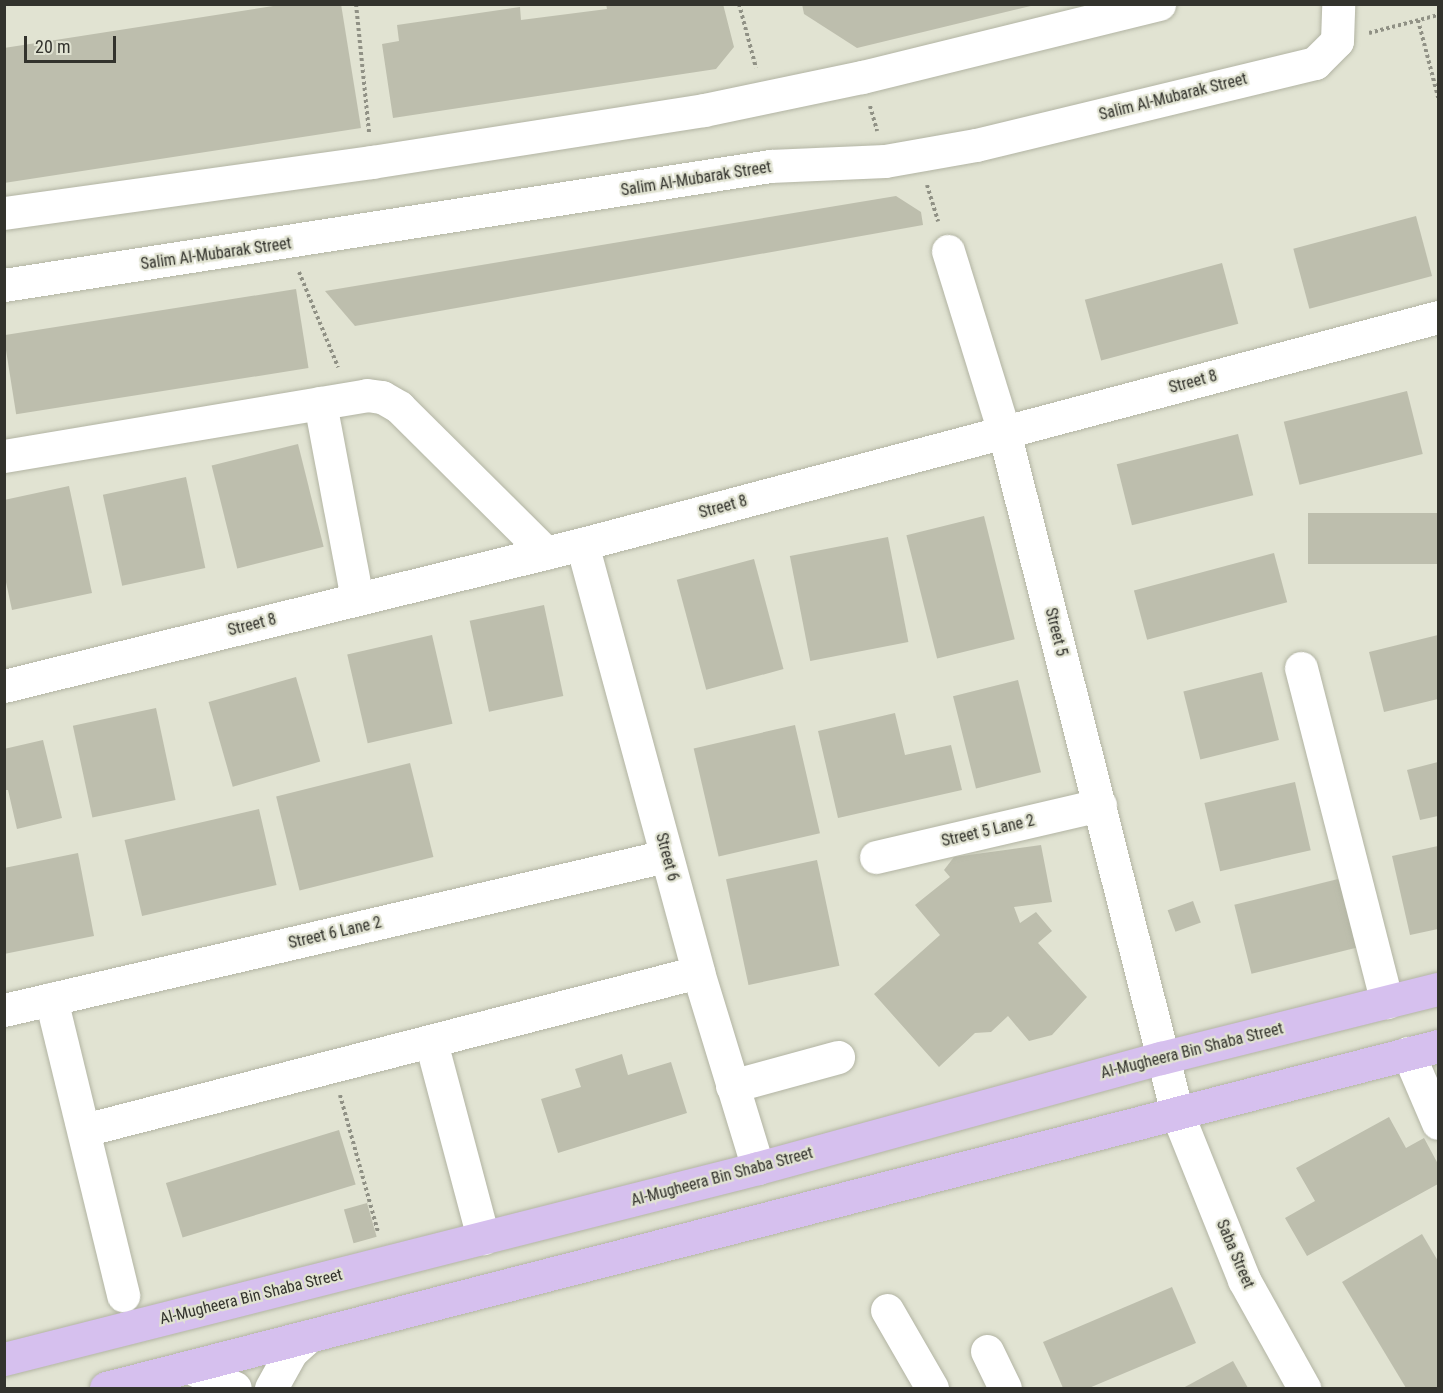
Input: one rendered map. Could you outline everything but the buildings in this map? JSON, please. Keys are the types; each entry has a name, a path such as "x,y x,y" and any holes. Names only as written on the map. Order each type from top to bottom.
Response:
{"main road":[{"name":"Al-Mugheera Bin Shaba Street","path":"4,1359 483,1238 758,1167 1161,1058 1438,989"},
{"path":"106,1389 1424,1049"}],"street":[{"path":"4,213 372,162 704,110 763,94 862,77 1159,4"},
{"path":"1337,42 1338,4"},
{"name":"Salim Al-Mubarak Street","path":"4,285 287,243 770,166 885,161 917,156 1315,63 1337,42"},
{"name":"Street 5","path":"948,251 1004,432 1100,805 1161,1058 1177,1113"},
{"name":"Street 8","path":"4,686 582,544 1438,316"},
{"path":"4,456 335,400 382,397 399,407 546,553"},
{"path":"335,400 357,599"},
{"name":"Street 6","path":"582,544 698,972 758,1167"},
{"path":"1301,668 1387,1002"},
{"name":"Street 5 Lane 2","path":"876,857 1100,805"},
{"name":"Street 6 Lane 2","path":"4,1010 666,856"},
{"path":"84,1130 698,972"},
{"path":"51,999 123,1295"},
{"path":"431,1042 483,1238"},
{"path":"1424,1049 1438,1123"},
{"path":"732,1086 838,1057"},
{"name":"Saba Street","path":"1177,1113 1244,1280 1304,1389"},
{"path":"887,1310 932,1389"},
{"path":"271,1389 291,1352 309,1336"},
{"path":"987,1351 1005,1389"},
{"path":"191,1368 235,1389"}],"path":[{"path":"356,4 372,162"},
{"path":"739,4 763,94"},
{"path":"1337,42 1438,15"},
{"path":"1418,20 1438,97"},
{"path":"862,77 885,161"},
{"path":"917,156 948,251"},
{"path":"287,243 335,400"},
{"path":"332,1068 386,1262"}]}
